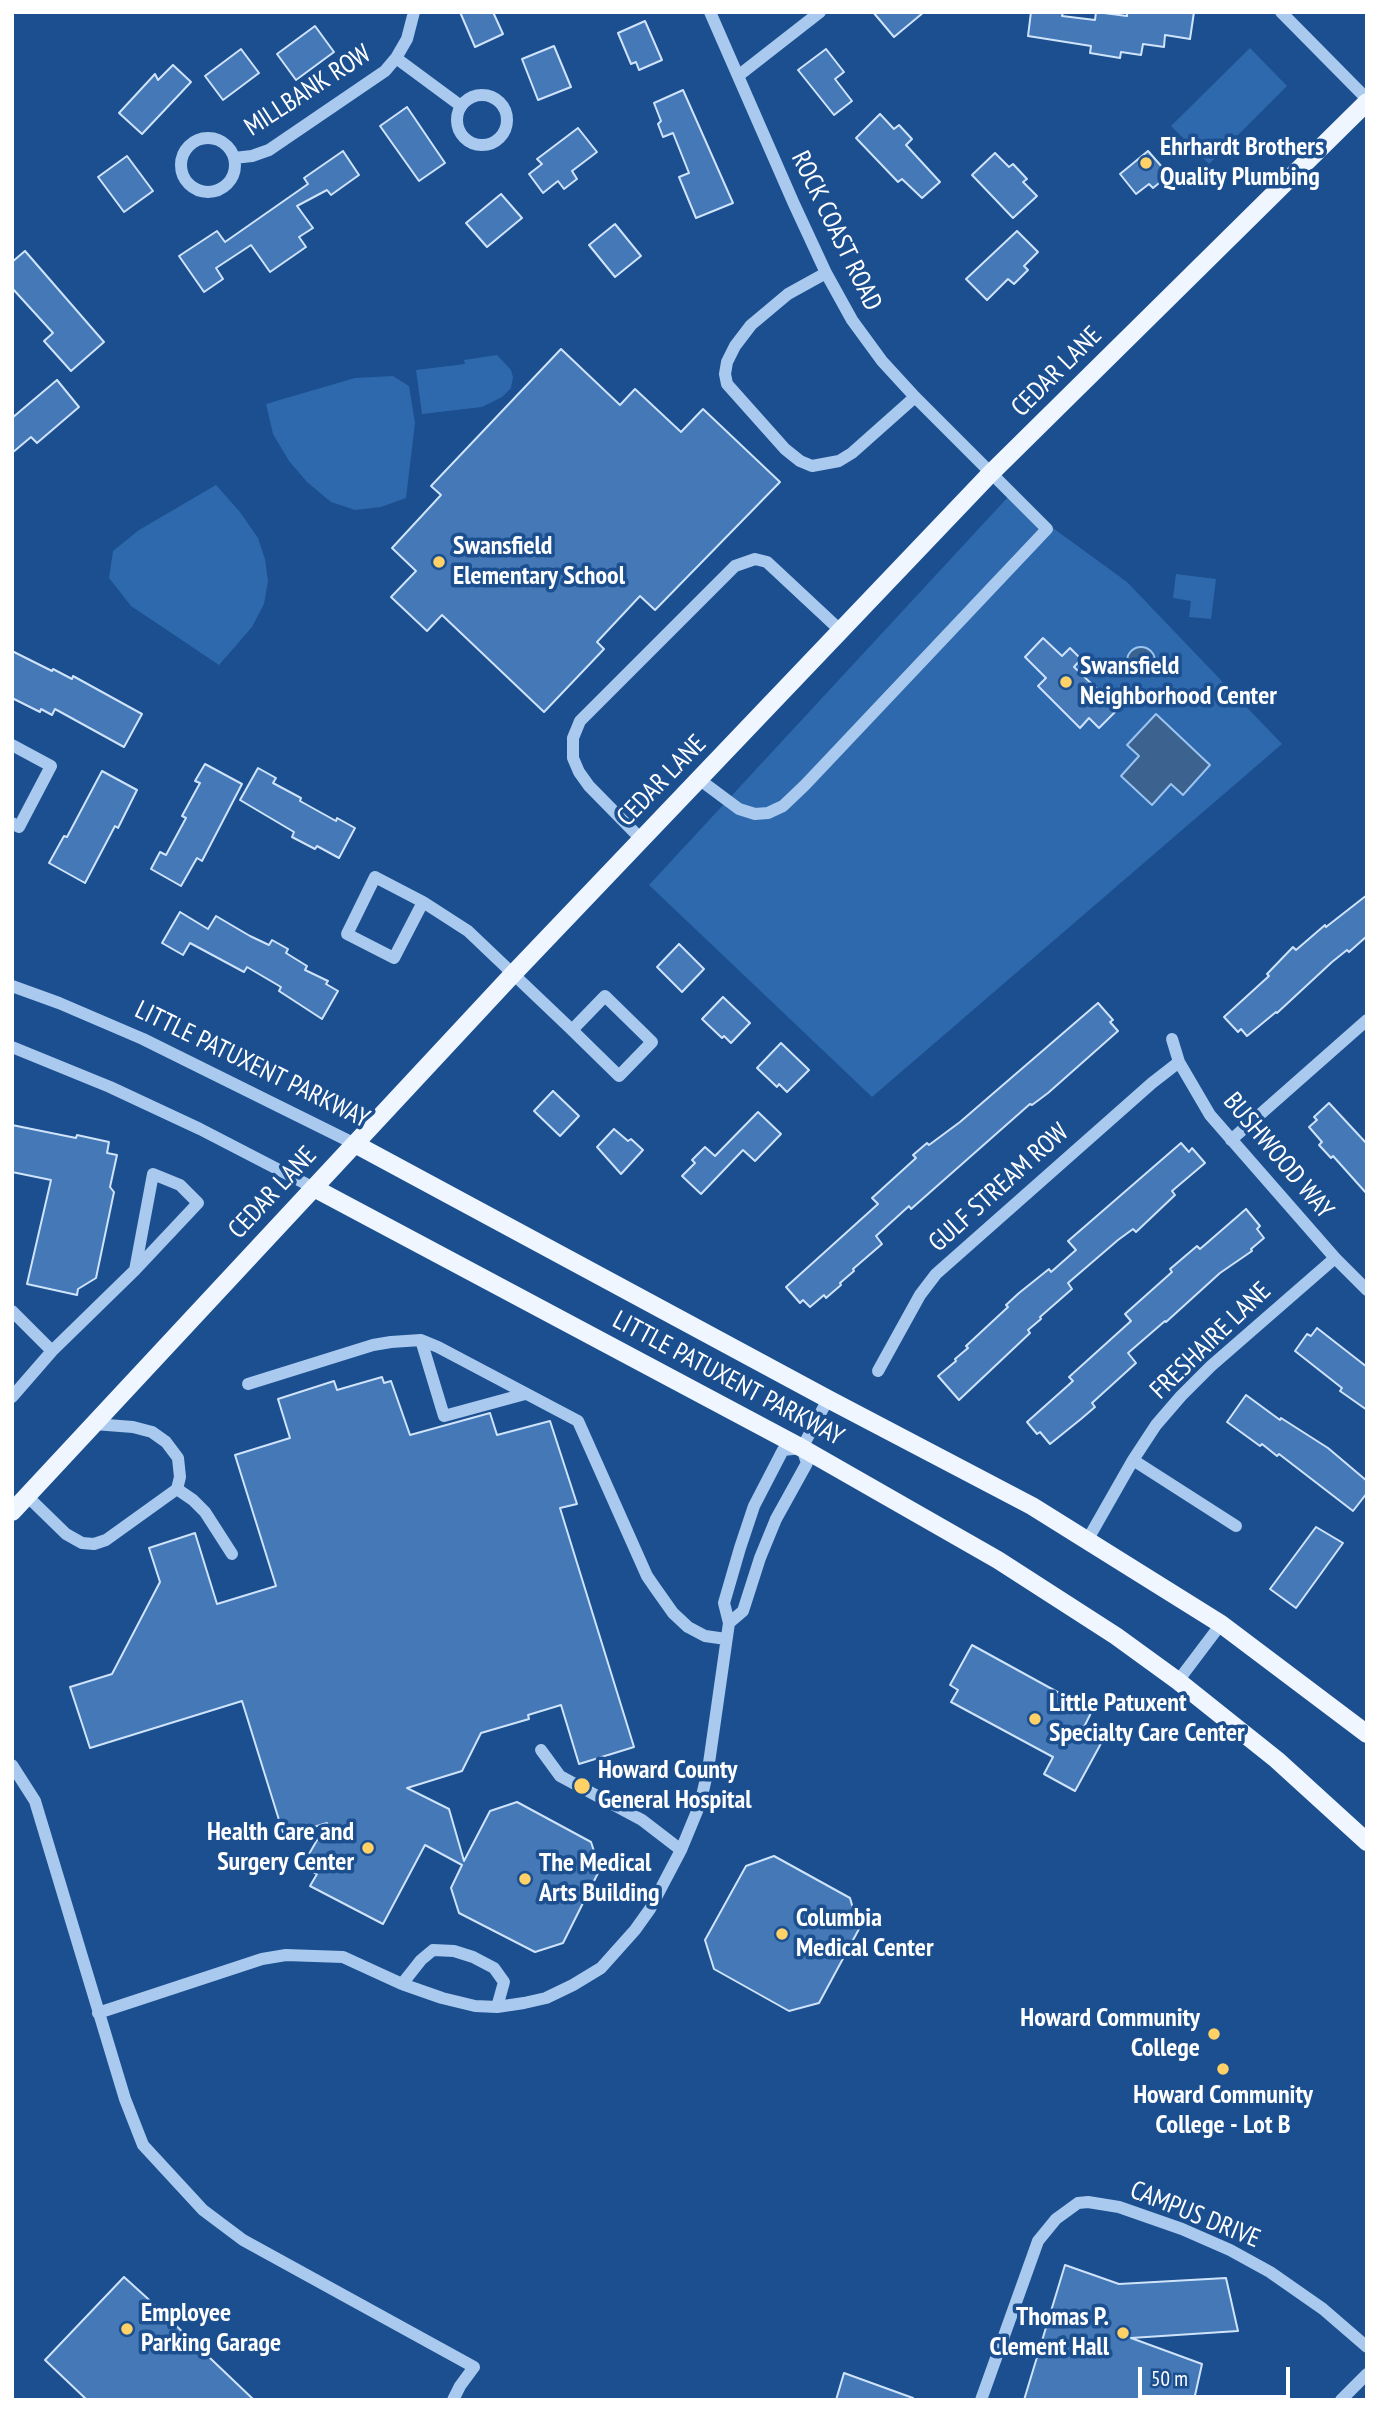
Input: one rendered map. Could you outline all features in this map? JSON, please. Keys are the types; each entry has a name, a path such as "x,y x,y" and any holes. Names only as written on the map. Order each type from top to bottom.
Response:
{"main road":[{"name":"CEDAR LANE","path":"12,1512 513,974 990,474 1367,100"},
{"name":"LITTLE PATUXENT PARKWAY","path":"355,1143 1032,1506 1221,1624 1367,1734"},
{"name":"LITTLE PATUXENT PARKWAY","path":"314,1188 802,1448 998,1560 1106,1629 1178,1681 1277,1760 1367,1842"}],"street":[{"name":"MILLBANK ROW","path":"234,158 269,150 385,71 407,39 414,12"},
{"name":"ROCK COAST ROAD","path":"700,780 739,809 755,814 768,813 783,806 1047,528 915,397 882,361 860,330 826,273 710,12"},
{"path":"738,76 820,12"},
{"path":"1281,12 1367,100"},
{"path":"396,58 461,106"},
{"path":"480,94 501,102 508,124 503,134 495,142 484,146 463,138 458,128 457,116 461,106 469,98 480,94"},
{"name":"MILLBANK ROW","path":"203,138 222,142 230,149 234,158 233,178 218,191 208,193 189,186 181,168 181,158 186,149 203,138"},
{"path":"826,273 788,294 751,326 735,346 727,362 727,384 785,449 800,461 812,466 839,461 852,453 915,397"},
{"path":"642,840 589,786 579,772 573,758 573,738 580,721 735,566 755,559 767,562 841,631"},
{"path":"12,745 51,766 19,827 12,823"},
{"path":"423,902 394,958 347,934 376,877 423,902 468,931 619,1076 652,1042 605,996 572,1030"},
{"name":"LITTLE PATUXENT PARKWAY","path":"12,986 143,1039 355,1143"},
{"path":"1231,1140 1367,1020"},
{"name":"BUSHWOOD WAY","path":"1172,1039 1179,1062 1205,1107 1335,1258 1367,1290"},
{"name":"LITTLE PATUXENT PARKWAY","path":"12,1047 110,1087 200,1129 314,1188"},
{"name":"GULF STREAM ROW","path":"878,1371 920,1295 936,1274 1179,1062"},
{"path":"12,1398 52,1351 135,1270 198,1203 180,1185 153,1174 135,1270"},
{"name":"FRESHAIRE LANE","path":"1088,1539 1133,1460 1156,1426 1203,1373 1335,1258"},
{"path":"12,1311 52,1351"},
{"path":"421,1340 444,1416 525,1394"},
{"path":"248,1384 373,1345 421,1340 438,1347 578,1422 647,1576 673,1613 688,1627 705,1636 726,1639"},
{"path":"729,1623 744,1611 760,1558 776,1519 807,1463 802,1448 828,1399"},
{"path":"27,1496 66,1534 82,1543 94,1544 106,1540 177,1489 180,1477 178,1458 166,1441 152,1432 133,1427 94,1424"},
{"path":"98,2013 262,1959 286,1955 343,1957 402,1984 475,2007 497,2007 545,1998 601,1968 650,1909 681,1850 700,1804 708,1770 729,1623 724,1603 754,1506 783,1450 802,1448"},
{"path":"1133,1460 1236,1526"},
{"path":"177,1489 205,1512 232,1554"},
{"path":"1178,1681 1221,1624"},
{"path":"541,1749 561,1776 642,1821 681,1850"},
{"path":"12,1765 35,1801 98,2013 143,2145 203,2210 243,2240 474,2367 453,2400"},
{"path":"402,1984 421,1960 433,1950 454,1951 494,1968 504,1982 497,2007"},
{"name":"CAMPUS DRIVE","path":"981,2400 1038,2241 1056,2219 1078,2203 1119,2207 1182,2229 1230,2250 1270,2272 1323,2309 1367,2347"},
{"path":"1341,2400 1367,2374"}],"shaded area":[{"path":"1250,48 1287,86 1209,164 1171,126"},
{"path":"497,355 511,370 513,377 511,388 502,397 482,407 422,414 416,370 465,364 464,360"},
{"path":"393,376 409,386 415,423 406,498 381,507 355,510 331,502 307,482 289,461 273,434 266,404 355,378"},
{"path":"216,485 258,538 268,581 264,604 252,627 219,665 131,606 109,578 113,551 139,530"},
{"path":"1009,496 1127,582 1282,744 872,1097 649,885"},
{"path":"1176,574 1216,579 1211,619 1189,617 1191,601 1173,598"},
{"path":"1141,647 1151,651 1155,661 1151,671 1141,675 1131,671 1127,661 1131,651"},
{"path":"1156,714 1210,765 1183,795 1171,784 1152,805 1121,776 1139,756 1127,745"}],"building":[{"path":"460,12 493,12 503,34 475,47"},
{"path":"873,12 924,12 894,37"},
{"path":"1031,12 1063,12 1062,16 1095,20 1096,12 1127,16 1127,12 1194,12 1190,39 1165,35 1164,47 1143,44 1141,55 1121,52 1120,58 1090,53 1091,46 1028,36"},
{"path":"645,21 662,60 639,70 636,62 631,64 618,33"},
{"path":"315,26 334,52 296,80 277,54"},
{"path":"554,46 571,87 538,100 522,59"},
{"path":"241,49 259,73 223,100 205,76"},
{"path":"826,49 844,72 835,79 852,101 834,115 798,70"},
{"path":"173,65 191,82 142,134 119,113 155,74 158,80"},
{"path":"683,90 733,203 696,218 679,177 689,173 673,133 663,137 658,124 661,121 654,103"},
{"path":"407,107 445,163 419,181 380,126"},
{"path":"880,114 894,129 899,125 912,139 906,145 940,182 922,198 902,179 898,182 856,138"},
{"path":"578,128 597,152 572,171 577,179 564,189 558,181 543,193 529,174 542,164 537,159"},
{"path":"343,151 359,175 331,195 327,190 297,206 313,228 299,237 306,247 270,272 251,245 216,268 223,279 204,292 179,256 217,231 225,242 308,184 304,178"},
{"name":"Ehrhardt Brothers Quality Plumbing","path":"1148,151 1169,175 1153,188 1149,184 1136,194 1120,174"},
{"path":"995,153 1009,167 1013,164 1027,179 1023,182 1037,196 1013,218 972,175"},
{"path":"127,156 153,191 124,212 98,177"},
{"path":"501,194 522,218 487,247 466,223"},
{"path":"615,224 641,256 615,277 589,245"},
{"path":"1017,231 1038,252 1024,266 1028,270 1014,284 1008,279 987,300 966,279"},
{"path":"25,251 104,342 71,371 44,341 53,333 12,288 12,262"},
{"path":"561,349 620,405 635,389 681,432 703,409 780,482 655,610 640,596 597,642 604,649 544,712 442,615 427,631 391,597 416,571 392,548 441,495 431,486"},
{"path":"57,380 79,407 37,443 31,437 12,453 12,418"},
{"name":"Swansfield Neighborhood Center","path":"1043,638 1062,656 1070,648 1081,659 1074,667 1100,692 1106,686 1124,703 1099,728 1089,718 1080,728 1038,686 1046,678 1025,657"},
{"path":"12,651 52,671 53,669 72,679 73,676 142,714 124,747 55,709 52,715 41,709 40,712 12,698"},
{"path":"205,764 242,784 202,861 197,858 181,886 151,869 160,852 166,855 186,818 182,816 200,783 195,781"},
{"path":"258,768 276,778 273,783 301,798 300,801 355,828 339,858 292,837 294,832 240,800"},
{"path":"102,771 137,790 85,883 49,863 64,836 67,837"},
{"path":"1367,895 1367,936 1349,952 1347,950 1332,962 1277,1013 1247,1036 1241,1029 1238,1032 1224,1017 1269,976 1267,974 1293,947 1296,950"},
{"path":"180,912 208,929 216,916 269,945 272,940 288,949 286,953 307,966 305,970 328,981 326,984 338,991 322,1019 279,991 281,987 247,967 244,972 190,943 183,955 162,943"},
{"path":"679,944 704,969 682,992 657,967"},
{"path":"723,997 750,1023 731,1043 702,1019"},
{"path":"1098,1003 1113,1020 1110,1022 1118,1031 876,1236 882,1244 853,1269 841,1285 826,1298 824,1295 810,1307 803,1300 800,1303 786,1287 878,1204 872,1198 916,1158 913,1155 960,1122"},
{"path":"781,1043 809,1070 787,1092 779,1084 777,1087 757,1068"},
{"path":"553,1091 579,1116 560,1136 534,1111"},
{"path":"1329,1103 1367,1144 1367,1194 1333,1156 1331,1158 1319,1145 1322,1142 1309,1127 1317,1120 1314,1117"},
{"path":"758,1112 781,1134 755,1161 743,1150 701,1194 682,1176 695,1163 692,1160 705,1147 715,1156"},
{"path":"12,1125 109,1142 107,1153 117,1155 110,1187 114,1192 96,1278 78,1289 77,1295 27,1284 51,1180 12,1172"},
{"path":"614,1129 643,1150 621,1174 597,1147"},
{"path":"1181,1143 1189,1152 1192,1148 1205,1163 1172,1191 1175,1195 1136,1232 1133,1229 1118,1240 1068,1283 1072,1289 1040,1317 1028,1330 1030,1333 959,1400 938,1376 956,1361 968,1348 966,1346 1008,1307 1006,1305 1019,1293 1049,1269 1051,1272 1076,1250 1068,1241"},
{"path":"1246,1209 1260,1226 1257,1229 1264,1238 1252,1251 1220,1273 1128,1353 1136,1363 1092,1403 1095,1407 1081,1419 1050,1444 1040,1432 1037,1434 1027,1422 1073,1381 1069,1377 1131,1321 1125,1314 1172,1272 1170,1269 1197,1246 1200,1249"},
{"path":"1317,1328 1367,1367 1367,1410 1340,1391 1342,1388 1295,1351 1307,1334 1311,1336"},
{"path":"382,1377 384,1383 391,1381 410,1435 490,1413 497,1435 550,1421 577,1504 560,1508 634,1747 579,1764 561,1705 528,1715 529,1719 481,1733 462,1771 407,1788 449,1809 464,1861 490,1811 517,1802 591,1842 600,1869 563,1943 535,1952 459,1913 451,1888 462,1865 425,1845 383,1924 310,1886 317,1874 302,1866 327,1823 284,1836 242,1701 90,1748 70,1687 112,1674 160,1582 149,1548 195,1533 217,1604 276,1586 235,1455 290,1438 278,1399 334,1381 337,1390"},
{"path":"1246,1395 1280,1420 1281,1418 1328,1448 1367,1481 1367,1493 1353,1511 1279,1454 1277,1456 1262,1444 1260,1446 1227,1422"},
{"path":"1316,1527 1343,1543 1296,1608 1270,1589"},
{"name":"Little Patuxent Specialty Care Center","path":"972,1645 1092,1711 1084,1727 1104,1738 1075,1791 1044,1774 1053,1757 951,1702 958,1690 950,1685"},
{"name":"Columbia Medical Center","path":"774,1856 850,1898 859,1929 819,2003 789,2011 714,1969 705,1940 746,1866"},
{"name":"Thomas P. Clement Hall","path":"1065,2265 1119,2284 1226,2278 1238,2331 1131,2338 1202,2364 1194,2400 1024,2400"},
{"name":"Employee Parking Garage","path":"124,2277 254,2400 87,2400 45,2360"},
{"path":"844,2373 913,2398 913,2400 836,2400"}],"place":[{"name":"Ehrhardt Brothers Quality Plumbing","path":"1146,163"},
{"name":"Swansfield Elementary School","path":"439,562"},
{"name":"Swansfield Neighborhood Center","path":"1066,682"},
{"name":"Little Patuxent Specialty Care Center","path":"1035,1719"},
{"name":"Howard County General Hospital","path":"582,1786"},
{"name":"Health Care and Surgery Center","path":"368,1848"},
{"name":"The Medical Arts Building","path":"525,1879"},
{"name":"Columbia Medical Center","path":"782,1934"},
{"name":"Howard Community College","path":"1214,2034"},
{"name":"Howard Community College - Lot B","path":"1223,2069"},
{"name":"Employee Parking Garage","path":"127,2329"},
{"name":"Thomas P. Clement Hall","path":"1123,2333"}]}
